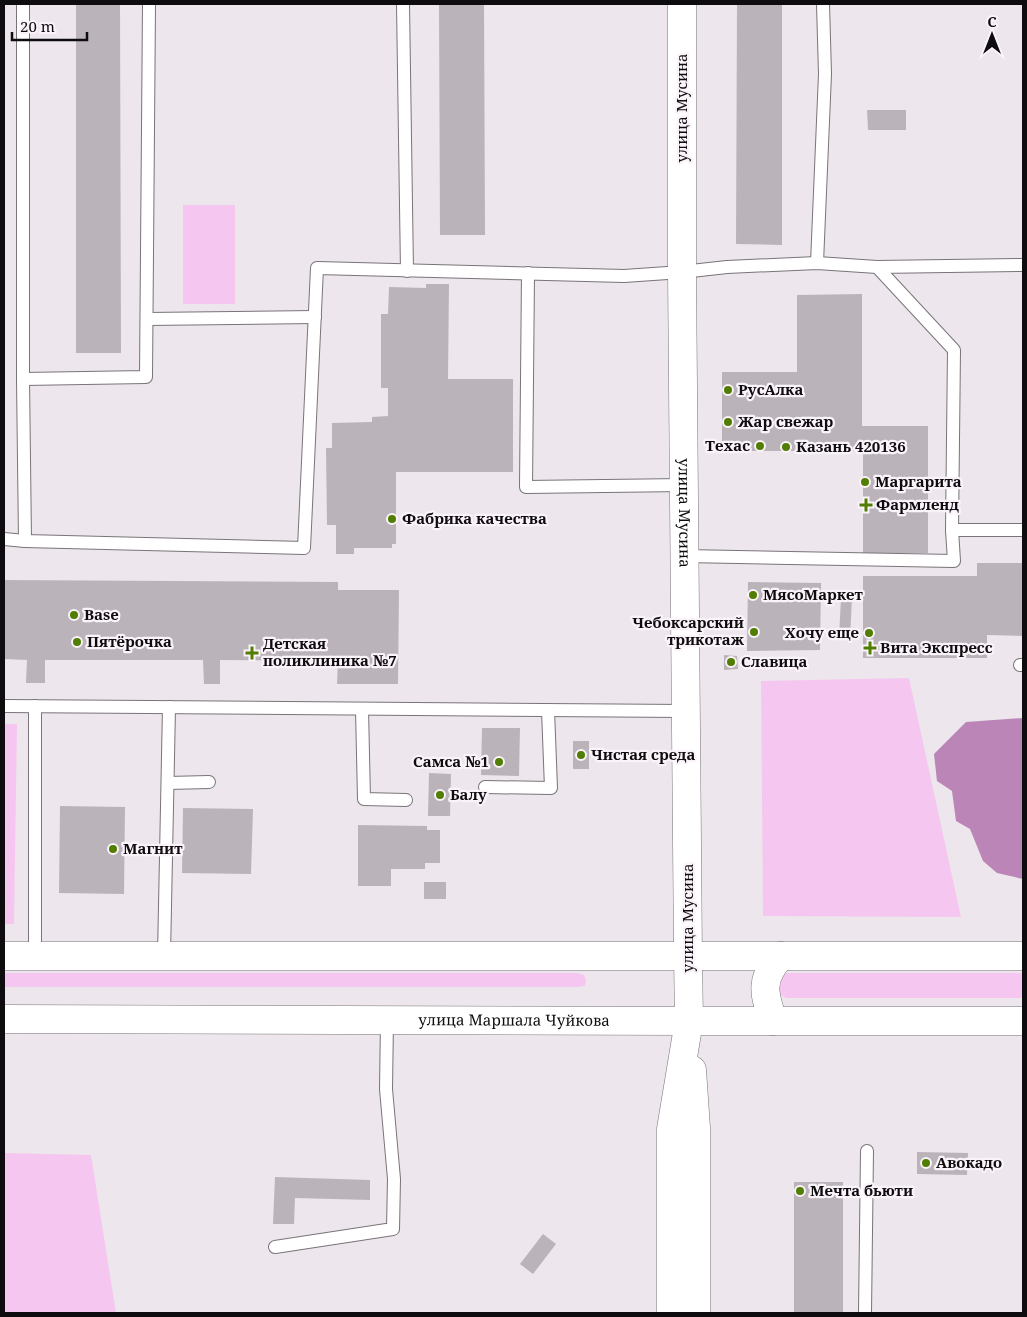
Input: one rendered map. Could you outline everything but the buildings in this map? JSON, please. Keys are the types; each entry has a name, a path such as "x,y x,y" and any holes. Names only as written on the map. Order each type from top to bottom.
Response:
{"main road":[{"name":"улица Мусина","path":"682,4 685,711 689,1021 696,1128 696,1313"},
{"path":"4,956 1023,956"},
{"path":"773,1021 765,994 765,982 768,971 780,956"},
{"name":"улица Маршала Чуйкова","path":"4,1019 1023,1021"},
{"name":"улица Мусина","path":"671,1313 672,1129 689,1021"}],"lane":[{"path":"22,4 25,541"},
{"path":"23,379 146,377 149,4"},
{"path":"403,4 407,270"},
{"path":"817,263 825,74 823,4"},
{"path":"4,539 304,548 317,268 624,276 727,267 817,263 877,267 1023,265"},
{"path":"684,556 954,560 952,530 954,350 877,267"},
{"path":"528,273 526,487 684,485"},
{"path":"147,319 315,317"},
{"path":"952,530 1023,530"},
{"path":"4,706 685,711"},
{"path":"35,706 35,956"},
{"path":"164,956 169,707"},
{"path":"362,709 364,799 406,800"},
{"path":"485,787 551,788 548,710"},
{"path":"168,783 209,782"},
{"path":"275,1248 393,1230 394,1179 386,1089 387,1020"},
{"path":"865,1313 867,1150"}],"shaded area":[{"path":"183,205 235,205 235,304 183,304"},
{"path":"909,678 961,917 763,916 761,681"},
{"path":"1023,718 1023,879 997,873 983,861 970,829 956,821 952,791 937,781 934,754 966,722"},
{"path":"4,724 17,724 14,924 4,924"},
{"path":"4,973 577,973 584,975 586,980 585,986 576,987 4,987"},
{"path":"787,973 1023,973 1023,998 786,998 781,995 778,986 779,978"},
{"path":"4,1153 91,1155 116,1313 4,1313"}],"place":[{"name":"РусАлка","path":"728,390"},
{"name":"Жар свежар","path":"728,422"},
{"name":"Техас","path":"760,446"},
{"name":"Казань 420136","path":"786,447"},
{"name":"Маргарита","path":"865,482"},
{"name":"Фармленд","path":"866,505"},
{"name":"Фабрика качества","path":"392,519"},
{"name":"МясоМаркет","path":"753,595"},
{"name":"Base","path":"74,615"},
{"name":"Чебоксарский трикотаж","path":"754,632"},
{"name":"Хочу еще","path":"869,633"},
{"name":"Пятёрочка","path":"77,642"},
{"name":"Вита Экспресс","path":"870,648"},
{"name":"Детская поликлиника №7","path":"252,653"},
{"name":"Славица","path":"731,662"},
{"name":"Чистая среда","path":"581,755"},
{"name":"Самса №1","path":"499,762"},
{"name":"Балу","path":"440,795"},
{"name":"Магнит","path":"113,849"},
{"name":"Авокадо","path":"926,1163"},
{"name":"Мечта бьюти","path":"800,1191"}]}
